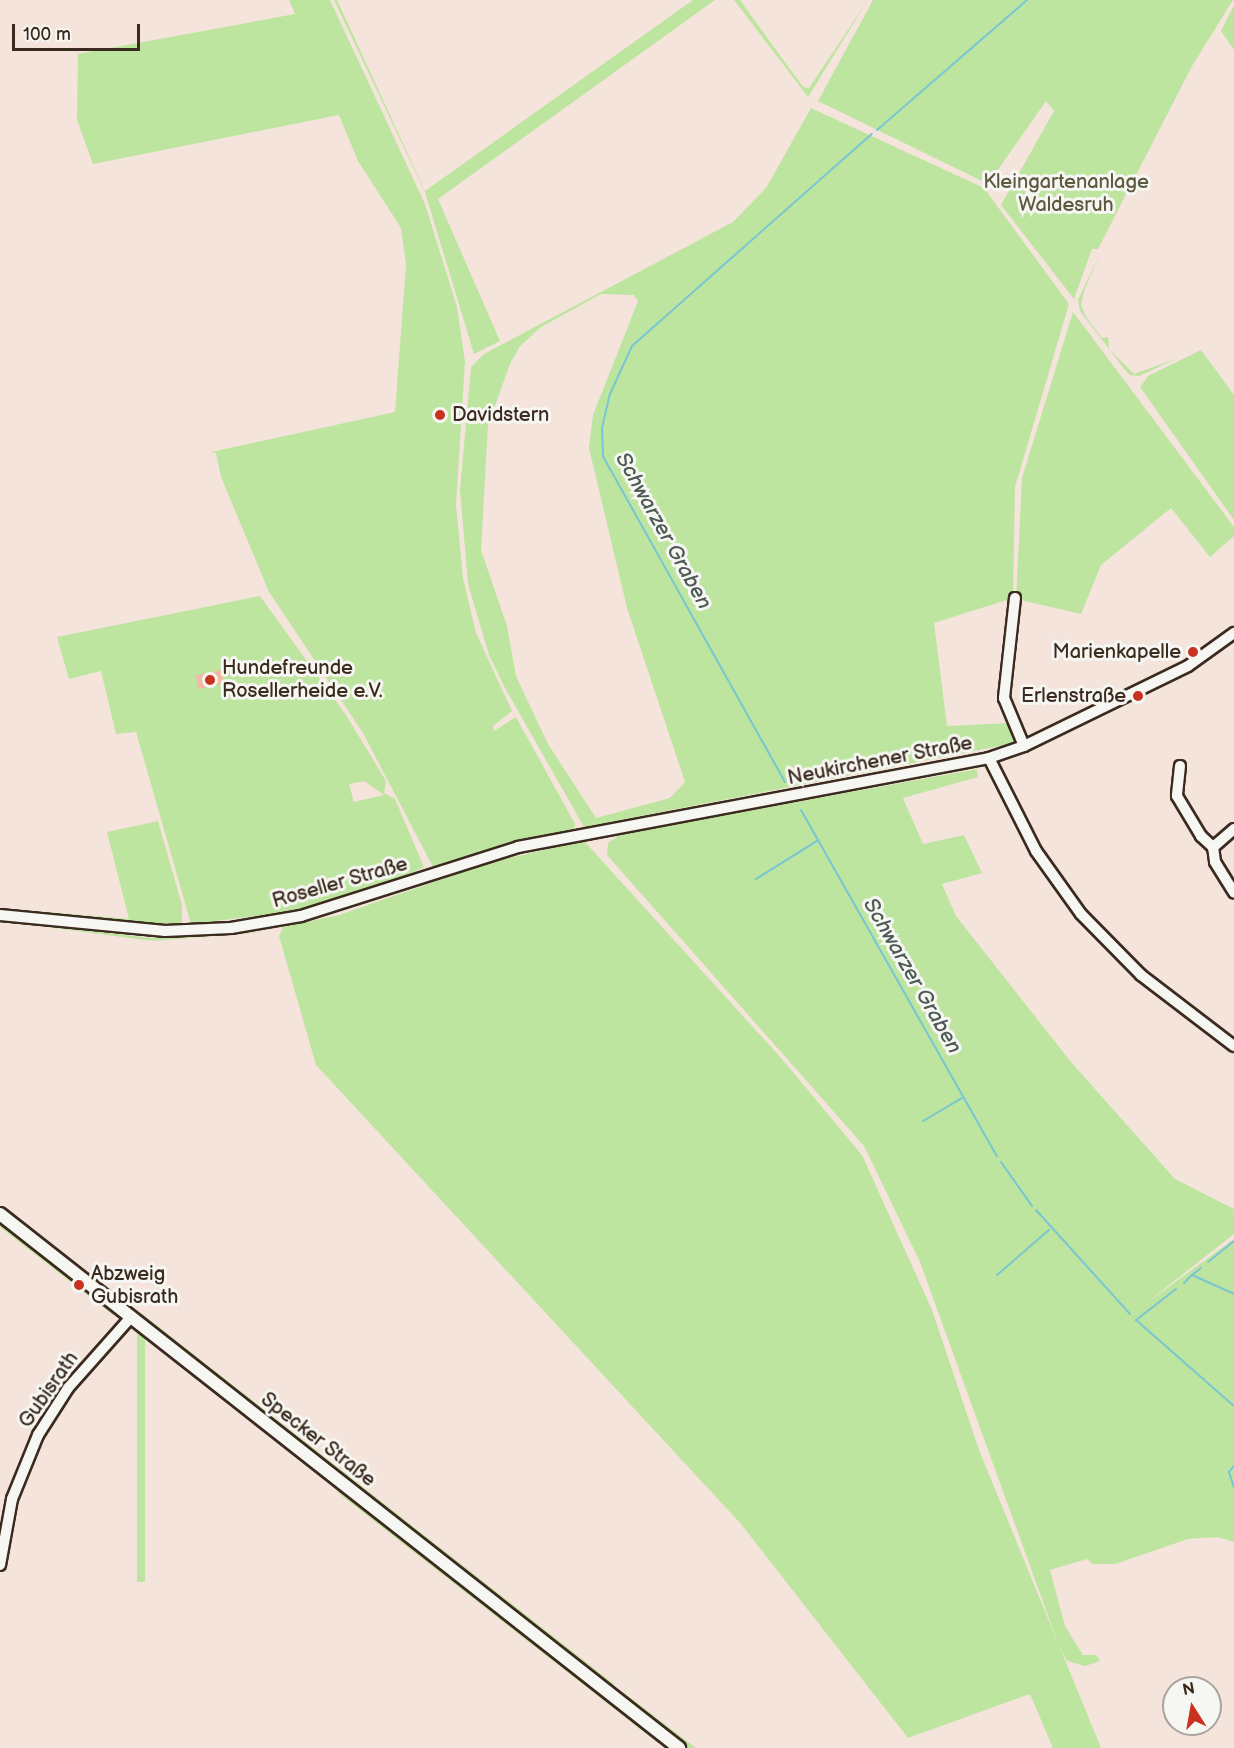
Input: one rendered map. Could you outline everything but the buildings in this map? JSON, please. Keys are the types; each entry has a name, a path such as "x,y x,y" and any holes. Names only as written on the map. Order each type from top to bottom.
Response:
{"main road":[{"name":"Specker Straße","path":"0,1214 679,1748"}],"street":[{"path":"1015,598 1004,698 1024,746"},
{"name":"Neukirchener Straße","path":"506,850 989,758 1024,746 1188,666 1234,633"},
{"path":"989,758 1036,851 1081,914 1141,975 1234,1047"},
{"path":"1180,766 1177,796 1201,836 1214,845"},
{"path":"1214,845 1234,828"},
{"path":"1214,845 1215,862 1234,892"},
{"name":"Roseller Straße","path":"0,915 142,930 246,926 342,905 506,850"},
{"name":"Gubisrath","path":"0,1565 12,1499 38,1435 68,1388 130,1317"}],"green space":[{"path":"289,0 330,0 425,204 457,307 465,362 456,505 463,578 476,633 512,711 493,726 494,731 516,717 575,824 574,829 516,840 433,867 363,733 269,592 221,477 216,453 211,452 395,412 406,264 401,228 358,161 339,115 93,164 77,120 78,54 295,14"},
{"path":"334,0 337,0 425,191 693,0 715,0 438,199 500,341 474,354 425,192"},
{"path":"734,0 740,0 803,87 809,88 868,0 808,97"},
{"name":"Kleingartenanlage Waldesruh","path":"873,0 1233,0 1192,66 1098,249 1092,249 1074,299 1001,205 1054,111 1046,101 988,184 818,101"},
{"path":"1234,5 1234,50 1221,31"},
{"path":"811,108 984,188 1069,304 1015,487 1013,598 934,623 947,726 1011,723 1015,743 584,827 505,688 489,655 468,584 460,490 471,367 484,354 733,222 766,188","holes":["601,294 634,295 638,301 593,415 589,448 627,608 685,782 670,798 596,818 548,744 516,676 507,626 481,550 488,425 510,364 520,346 541,327"]},
{"path":"1100,254 1084,291 1081,305 1086,317 1102,338 1108,337 1109,349 1134,374 1176,359 1139,376 1130,375 1125,370 1080,311 1078,300"},
{"path":"1073,312 1234,527 1234,536 1210,557 1171,508 1101,565 1081,614 1016,599 1022,478"},
{"path":"1201,350 1234,395 1234,520 1140,387 1148,376"},
{"path":"260,596 346,715 386,781 384,793 395,799 424,867 397,880 289,912 191,924 136,732 116,734 101,671 69,679 57,637","holes":["364,781 384,795 354,802 349,784"]},
{"path":"977,769 978,777 903,798 923,844 964,835 982,873 942,884 956,916 1071,1062 1175,1179 1234,1209 1234,1234 1145,1304 1234,1239 1234,1542 1217,1537 1188,1539 1115,1564 1093,1564 1087,1559 1050,1570 1065,1626 1083,1655 1096,1655 1100,1661 1085,1666 1067,1661 1059,1646 920,1262 864,1146 607,855 608,843 621,834"},
{"path":"158,821 182,905 182,924 115,922 0,908 129,919 107,832"},
{"path":"584,841 782,1059 862,1155 932,1310 979,1450 1101,1748 1053,1748 1030,1694 908,1738 741,1524 316,1065 279,936 283,927 339,915 491,862"},
{"path":"0,921 151,938 267,932 153,941"},
{"path":"0,1220 111,1308 113,1315 0,1227"},
{"path":"141,1313 614,1684 606,1686 140,1319"},
{"path":"137,1334 145,1334 145,1582 137,1582"},
{"path":"341,1488 658,1737 658,1743 337,1492"},
{"path":"629,1675 624,1693 696,1748 685,1748 622,1698"}],"waterway":[{"name":"Schwarzer Graben","path":"877,130 1027,0"},
{"name":"Schwarzer Graben","path":"785,782 603,456 602,428 610,394 632,346 872,134"},
{"name":"Schwarzer Graben","path":"801,810 997,1156"},
{"path":"756,879 817,841"},
{"path":"923,1121 962,1098"},
{"name":"Schwarzer Graben","path":"1001,1162 1032,1206"},
{"name":"Schwarzer Graben","path":"1036,1210 1130,1314"},
{"path":"997,1275 1049,1230"},
{"path":"1208,1262 1234,1241"},
{"path":"1192,1275 1201,1268"},
{"path":"1184,1283 1192,1275 1234,1294"},
{"name":"Schwarzer Graben","path":"1176,1289 1136,1320 1234,1406"},
{"path":"1234,1466 1229,1472 1234,1487"}],"place":[{"name":"Davidstern","path":"440,415"},
{"name":"Marienkapelle","path":"1193,652"},
{"name":"Hundefreunde Rosellerheide e.V.","path":"210,680"},
{"name":"Erlenstraße","path":"1138,696"},
{"name":"Abzweig Gubisrath","path":"79,1285"}]}
